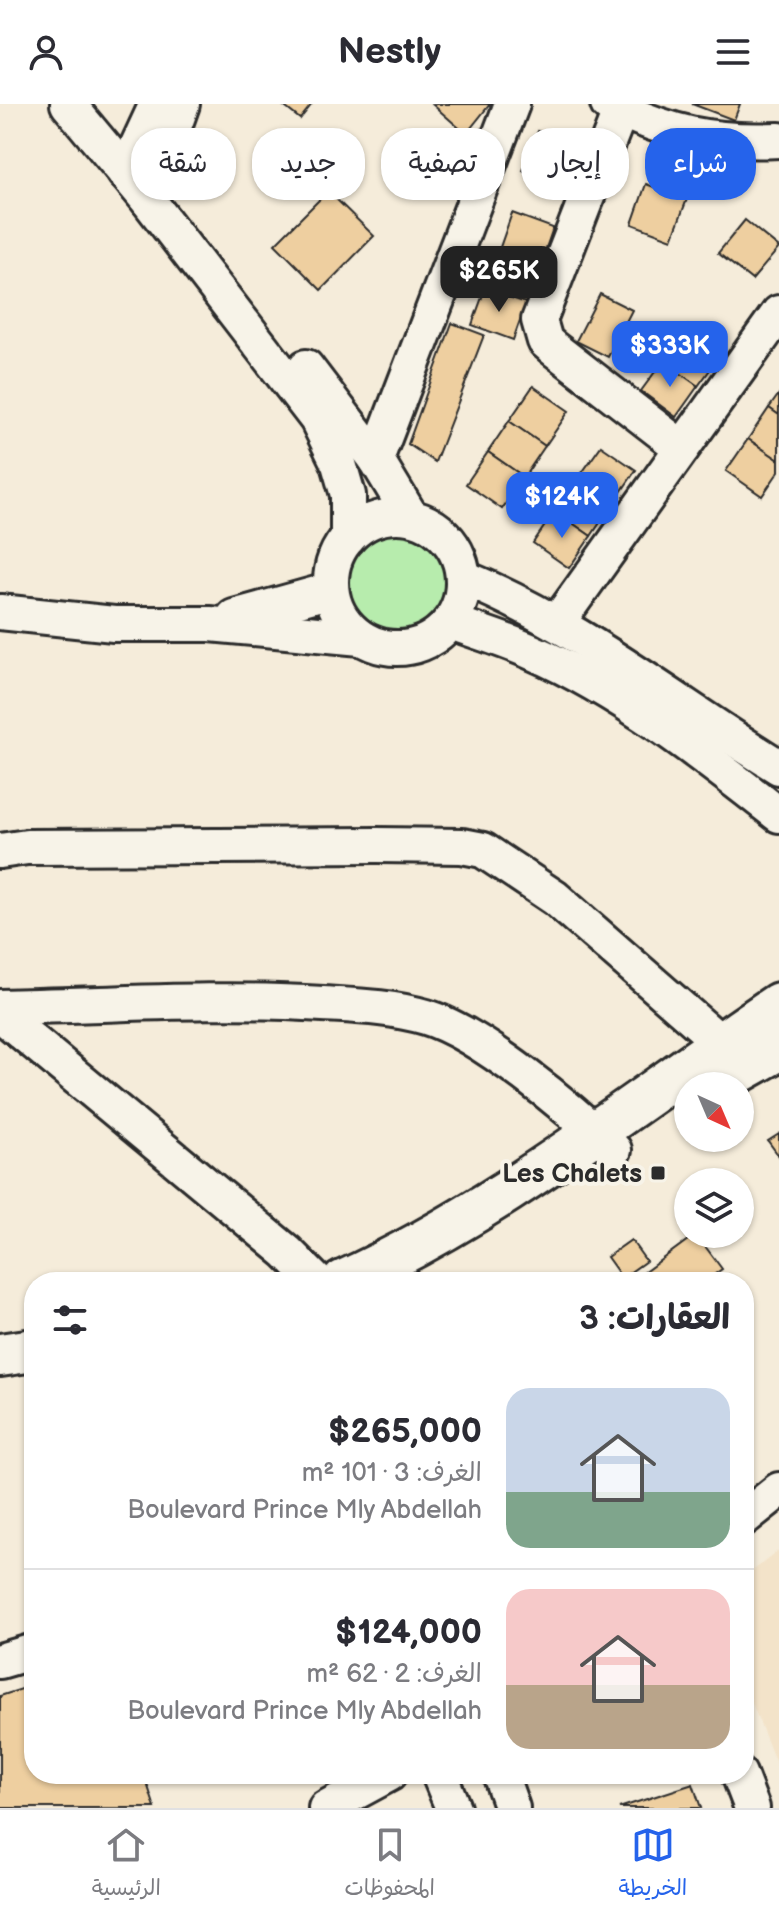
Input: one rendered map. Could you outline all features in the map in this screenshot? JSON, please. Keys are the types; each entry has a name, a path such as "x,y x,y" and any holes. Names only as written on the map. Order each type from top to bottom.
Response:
{"main road":[{"path":"421,1272 507,1223 721,1043 779,1004"},
{"path":"738,1072 779,1049"},
{"path":"365,1272 410,1252 604,1141 674,1108"},
{"path":"0,1355 24,1351"},
{"path":"0,1377 24,1373"}],"street":[{"path":"68,104 131,166"},
{"path":"96,104 131,160"},
{"path":"152,128 157,104"},
{"path":"168,128 182,104"},
{"path":"376,459 512,104"},
{"path":"682,448 553,348 540,330 539,320 617,106 696,138 723,142 779,140"},
{"path":"160,200 263,331 376,459 411,517"},
{"path":"557,623 779,313"},
{"path":"263,331 331,444 348,495 348,538"},
{"path":"411,517 431,525 448,539 459,557 464,578 461,601 451,622 436,636 419,645 399,649 379,647 361,638 341,617 331,590 331,571 348,538 361,526 377,518 411,517"},
{"path":"464,578 516,599 557,623 779,767"},
{"path":"210,624 331,590"},
{"path":"0,612 114,624 210,624 361,638"},
{"path":"451,622 532,652 590,681 661,728 779,815"},
{"path":"0,851 27,847 349,845 462,846 483,850 555,898 721,1043"},
{"path":"0,1007 272,1000 381,1007 428,1017 470,1039 541,1088 604,1141"},
{"path":"0,1014 287,1252 307,1272"},
{"path":"754,1510 779,1490"},
{"path":"0,1661 24,1654"},
{"path":"326,1808 370,1784"},
{"path":"443,1784 453,1808"},
{"path":"504,1784 512,1808"},
{"path":"743,1784 752,1808"}],"shaded area":[{"path":"779,1550 779,1771 754,1708 754,1570"}],"green space":[{"path":"395,525 415,529 432,541 444,558 448,578 444,598 432,615 415,627 395,631 375,627 358,615 346,598 342,578 346,558 358,541 375,529"}],"building":[{"path":"281,104 312,104 300,119"},
{"path":"432,104 490,104 471,128 459,128"},
{"path":"692,104 740,104 734,120"},
{"path":"645,187 645,200 687,200 672,239 632,224"},
{"path":"319,200 337,200 374,236 321,290 275,244"},
{"path":"512,213 553,228 539,268 498,253"},
{"path":"745,220 779,248 752,280 718,253"},
{"path":"498,253 539,268 526,303 485,289"},
{"path":"485,289 526,303 513,340 472,325"},
{"path":"600,294 632,310 608,357 576,341"},
{"path":"452,323 484,335 435,462 408,444"},
{"path":"688,326 723,352 698,386 663,361"},
{"path":"663,361 698,386 676,417 641,391"},
{"path":"533,386 569,411 545,446 509,421"},
{"path":"779,394 779,415 769,408"},
{"path":"769,408 779,415 779,460 748,439"},
{"path":"509,421 545,446 524,477 488,452"},
{"path":"748,439 779,460 779,471 762,496 726,471"},
{"path":"601,446 636,470 612,505 577,480"},
{"path":"488,452 524,477 502,509 466,484"},
{"path":"577,480 612,505 591,536 555,511"},
{"path":"555,511 591,536 569,568 533,543"},
{"path":"779,1134 779,1156 768,1141"},
{"path":"631,1240 646,1261 630,1272 618,1272 607,1257"},
{"path":"677,1248 706,1248 722,1269 718,1272 645,1272"},
{"path":"24,1688 24,1784 147,1784 155,1808 0,1808 0,1696"},
{"path":"693,1784 701,1808 619,1808"}],"place":[{"name":"Les Chalets","path":"658,1173"}]}
